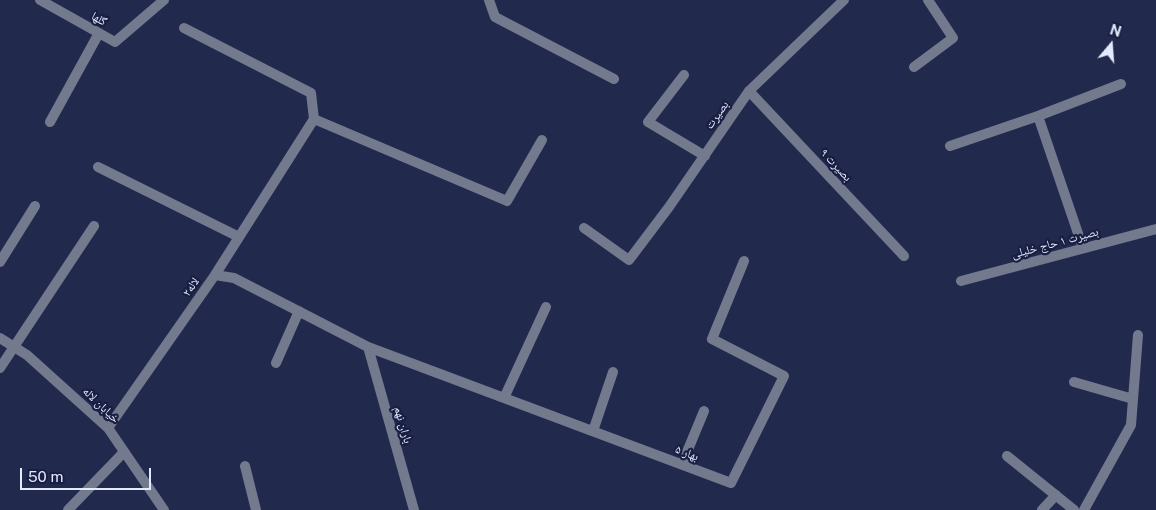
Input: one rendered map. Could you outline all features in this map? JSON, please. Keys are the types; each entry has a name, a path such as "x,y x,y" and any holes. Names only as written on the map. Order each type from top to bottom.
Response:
{"street":[{"name":"گلها","path":"40,0 114,42 164,0"},
{"path":"489,0 494,17 614,78"},
{"name":"بصیرت","path":"584,228 629,260 705,156 749,91 843,0"},
{"path":"914,68 953,38 928,0"},
{"path":"184,28 311,93 314,119 215,276"},
{"path":"50,122 99,33"},
{"path":"684,75 648,122 705,156"},
{"path":"950,146 1038,116 1121,84"},
{"name":"بصیرت ۹","path":"749,91 904,256"},
{"path":"1038,116 1083,248"},
{"path":"314,119 506,202 542,140"},
{"path":"98,167 239,236"},
{"path":"0,262 35,206"},
{"path":"0,368 94,226"},
{"name":"بصیرت ۱ حاج خلیلی","path":"961,281 1156,229"},
{"name":"بهار ۵","path":"368,347 731,483 784,376 712,339 744,261"},
{"name":"لاله۲","path":"108,428 215,276 234,278 368,347"},
{"path":"504,398 546,307"},
{"path":"276,363 299,311"},
{"path":"1084,510 1131,425 1138,335"},
{"name":"خیابان لاله","path":"0,338 27,355 108,428 164,510"},
{"name":"باران نهم","path":"368,347 414,510"},
{"path":"593,431 612,372"},
{"path":"1074,382 1133,398"},
{"path":"682,464 704,411"},
{"path":"68,510 124,452"},
{"path":"1007,456 1074,510"},
{"path":"244,466 256,510"},
{"path":"1042,510 1056,495"}]}
